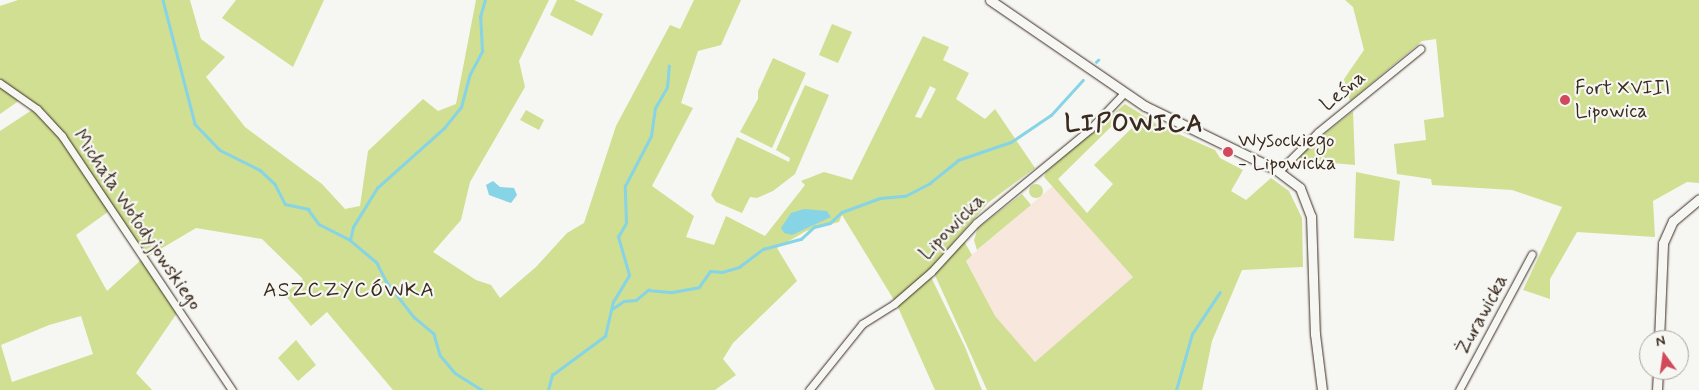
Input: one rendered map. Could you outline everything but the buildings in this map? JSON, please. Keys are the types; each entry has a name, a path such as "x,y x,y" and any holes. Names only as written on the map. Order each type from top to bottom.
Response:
{"street":[{"path":"990,0 1124,92 1168,118 1279,171 1300,188 1311,216 1315,334 1322,390"},
{"name":"Leśna","path":"1279,171 1318,132 1420,49"},
{"name":"Michała Wołodyjowskiego","path":"0,83 37,108 62,136 232,390"},
{"name":"Lipowicka","path":"809,390 862,324 894,304 931,272 976,223 1090,129 1124,92"},
{"path":"1659,330 1663,243 1673,221 1699,199"},
{"name":"Żurawicka","path":"1459,390 1532,254"}],"shaded area":[{"path":"1054,185 1133,277 1035,362 995,317 966,260"}],"green space":[{"path":"18,0 190,0 201,39 225,57 206,77 245,127 322,184 345,209 360,206 368,151 423,99 438,111 456,104 476,0 549,0 519,61 525,87 470,182 461,220 433,252 476,280 491,285 500,298 536,267 567,233 584,223 616,126 670,25 680,29 694,0 741,0 721,45 698,51 681,103 693,108 652,186 694,216 686,237 714,245 726,216 765,236 805,185 801,181 824,172 852,180 923,36 949,47 943,60 969,73 956,99 985,119 995,109 1035,168 989,202 929,270 894,300 842,215 839,222 806,231 777,248 797,281 733,343 723,359 736,375 715,390 393,390 327,312 311,326 284,294 303,279 262,239 196,228 147,257 46,112 0,80 0,6","holes":["930,86 936,89 921,118 915,117"]},
{"path":"236,0 324,0 293,67 222,18"},
{"path":"557,0 574,0 603,14 592,36 550,15"},
{"path":"1345,0 1699,0 1699,183 1687,182 1653,201 1655,237 1577,232 1550,279 1550,299 1523,290 1562,207 1512,190 1432,185 1431,179 1397,174 1394,144 1426,140 1424,120 1444,117 1436,39 1422,41 1350,101 1344,79 1364,50 1353,7"},
{"path":"832,24 852,32 838,63 819,55"},
{"path":"773,58 806,73 772,148 740,132 758,99 758,91"},
{"path":"805,85 829,95 795,174 773,191 757,198 750,197 742,213 716,202 711,195 737,137 789,162 790,158 776,150"},
{"path":"0,87 20,100 0,114"},
{"path":"1125,104 1160,126 1215,150 1220,158 1243,170 1231,191 1246,200 1271,178 1289,191 1302,218 1303,267 1242,270 1212,341 1202,390 987,390 934,273 964,241 972,255 966,261 995,316 1035,362 1133,277 1044,177 1046,172","holes":["1124,114 1136,124 1094,165 1113,184 1087,213 1058,179"]},
{"path":"32,110 59,138 109,211 76,235 107,291 141,260 177,313 136,373 152,390 0,390 0,131","holes":["81,316 93,354 12,382 1,345 49,325"]},
{"path":"526,110 544,120 539,130 520,120"},
{"path":"1353,111 1355,165 1297,160 1302,152"},
{"path":"1356,172 1400,181 1394,241 1354,238"},
{"path":"1033,184 1039,184 1043,191 1039,198 1033,198 1029,194 1029,188"},
{"path":"1022,194 1031,205 977,250 974,240 978,228"},
{"path":"931,277 965,347 982,390 935,390 897,305"},
{"path":"296,340 316,365 298,381 278,358"}],"water":[{"path":"493,181 500,187 514,188 517,195 511,203 489,195 486,185"},
{"path":"804,209 827,211 831,217 792,235 784,233 781,228 791,213"}],"waterway":[{"path":"163,0 195,124 220,150 260,170 275,184 285,204 308,209 319,224 350,240 377,263 386,281 414,317 434,334 440,355 455,373 482,390"},
{"path":"350,240 353,227 377,188 444,128 461,107 470,74 482,51 480,17 485,0"},
{"path":"548,390 552,375 605,336 613,302 629,275 618,237 626,223 625,186 651,136 655,108 667,87 669,66"},
{"path":"612,309 624,301 636,300 648,290 672,292 699,287 710,271 722,272 739,267 763,249 801,239 814,227 830,223 842,212 880,198 905,196 930,183 958,160 1011,142 1051,115 1083,80"},
{"path":"1176,390 1192,334 1220,292"}],"place":[{"name":"Fort XVIII Lipowica","path":"1565,100"},
{"name":"Wysockiego - Lipowicka","path":"1228,152"}],"district":[{"name":"LIPOWICA","path":"1134,125"},
{"name":"ASZCZYCÓWKA","path":"349,290"}]}
